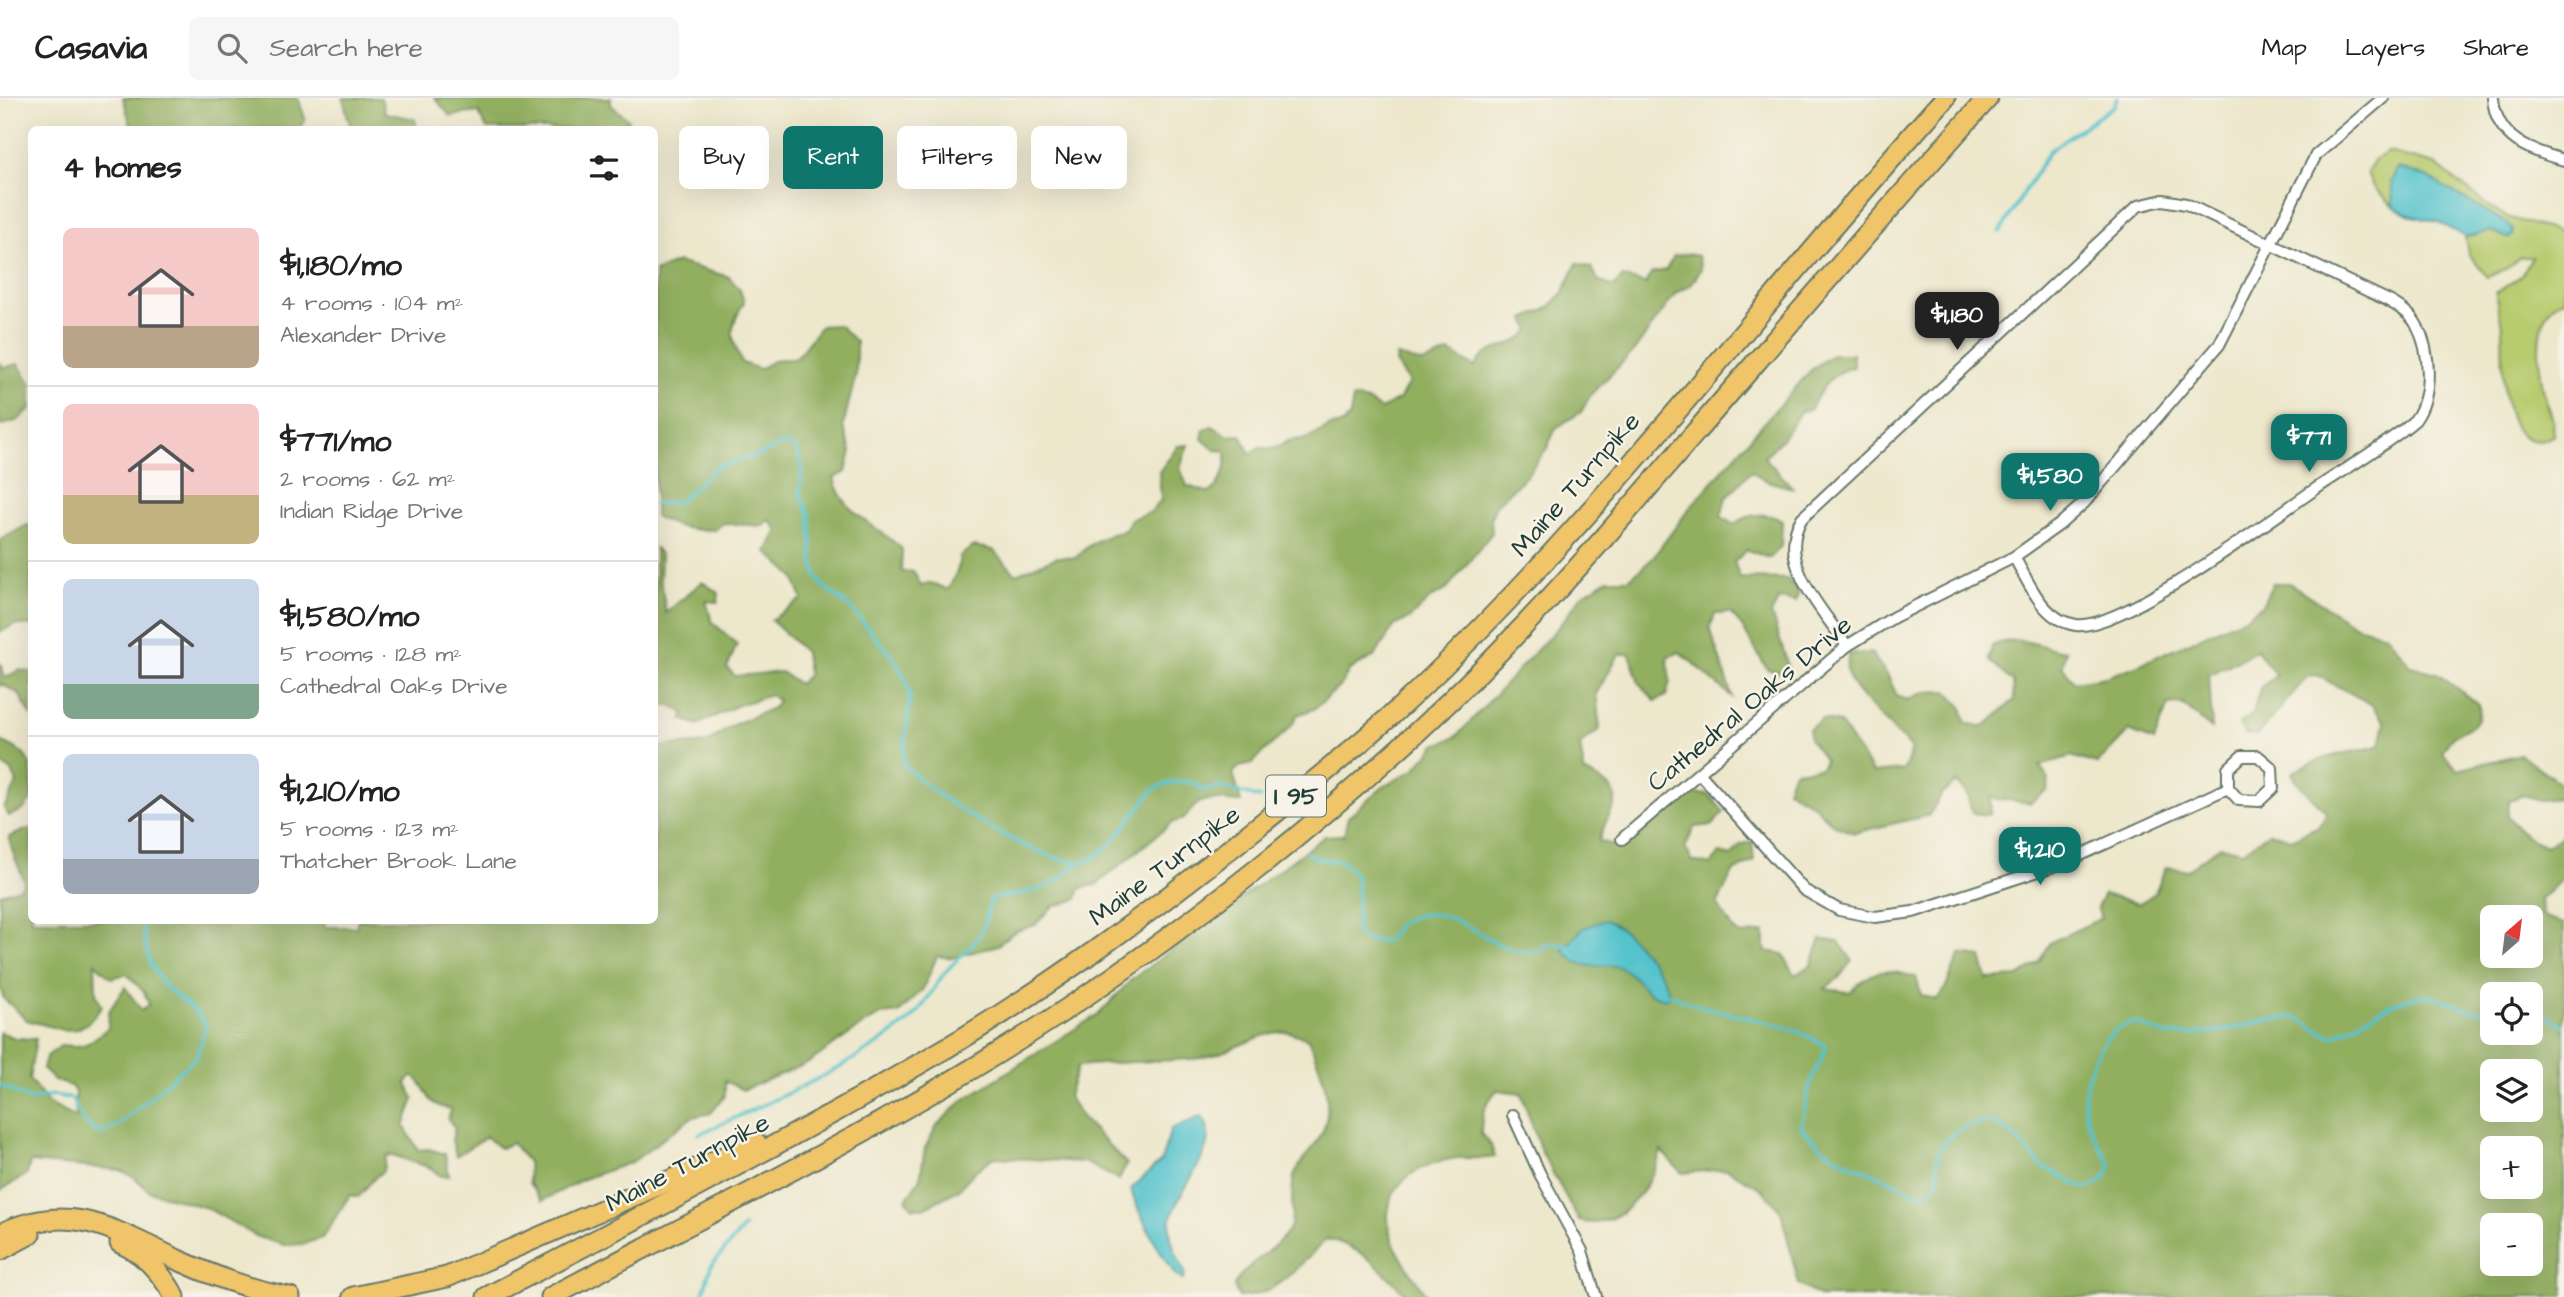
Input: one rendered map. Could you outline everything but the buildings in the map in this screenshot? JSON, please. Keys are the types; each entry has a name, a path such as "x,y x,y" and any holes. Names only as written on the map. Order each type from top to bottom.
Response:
{"highway":[{"name":"Maine Turnpike","path":"487,1297 779,1143 929,1059 1112,938 1210,865 1392,715 1480,631 1562,541 1945,98"},
{"name":"I 95","path":"551,1297 893,1116 1048,1021 1237,886 1329,810 1448,702 1589,556 1988,98"},
{"path":"354,1297 447,1277 753,1143 779,1143"},
{"path":"0,1234 32,1221 72,1219 105,1224 249,1290 290,1297"},
{"path":"0,1250 35,1232 55,1228 85,1230 128,1246 162,1275 175,1297"}],"street":[{"name":"Cathedral Oaks Drive","path":"1622,839 1847,646 1894,617 2014,557 2059,525 2084,503 2192,380 2226,334 2316,155 2383,98"},
{"path":"2493,98 2497,116 2516,142 2564,159"},
{"path":"1847,646 1793,559 1792,542 1797,526 1819,500 2138,206 2158,200 2180,203 2387,300 2413,320 2423,346 2428,378 2424,402 2415,420 2182,579 2098,622 2084,625 2068,623 2048,611 2014,557"},
{"path":"2242,756 2262,757 2274,772 2271,792 2259,801 2239,800 2228,788 2228,769 2242,756"},
{"path":"1700,774 1804,890 1839,910 1875,917 1913,912 2063,863 2228,788"},
{"path":"1513,1115 1540,1174 1582,1251 1597,1297"}],"green space":[{"path":"123,98 298,98 305,118 301,126 131,126"},
{"path":"343,98 381,98 385,113 415,119 416,126 350,126"},
{"path":"435,98 611,98 611,105 629,120 624,126 485,126 478,112 450,116"},
{"path":"2388,152 2435,164 2492,209 2510,218 2564,233 2564,300 2554,305 2547,314 2540,338 2541,377 2553,428 2553,435 2548,438 2541,441 2532,440 2521,434 2513,423 2503,375 2502,325 2496,293 2522,275 2532,257 2520,257 2506,269 2487,277 2468,253 2465,237 2491,231 2503,236 2508,224 2429,178 2401,168 2393,206 2373,186 2367,173 2374,160"},
{"path":"1674,256 1698,256 1701,268 1692,284 1676,293 1633,352 1591,394 1581,412 1556,428 1547,448 1526,476 1496,505 1491,518 1492,533 1446,590 1431,598 1409,619 1395,625 1375,656 1349,670 1341,685 1314,709 1297,715 1289,728 1253,764 1239,767 1233,773 1241,802 1213,799 1198,803 1187,816 1173,822 1096,885 1080,888 1077,899 1052,907 1035,925 1014,932 998,945 952,958 937,956 923,989 899,1013 881,1015 808,1063 743,1090 725,1081 725,1096 711,1113 692,1117 632,1162 583,1179 542,1201 529,1183 528,1162 512,1143 500,1148 486,1137 456,1156 452,1140 455,1128 448,1119 451,1109 435,1104 413,1076 406,1082 414,1099 404,1126 418,1150 429,1149 445,1154 449,1176 440,1176 431,1168 393,1155 386,1156 383,1171 358,1197 350,1195 322,1238 303,1244 284,1245 258,1237 207,1208 149,1191 134,1177 120,1170 30,1162 27,1174 0,1191 0,1032 15,1038 36,1039 29,1079 49,1104 76,1118 75,1092 71,1086 54,1080 43,1069 46,1057 62,1045 77,1046 88,1043 108,1028 109,1011 125,987 142,1011 149,1004 144,992 127,974 111,978 95,963 96,994 102,1007 88,1023 77,1029 63,1030 27,1020 4,999 0,988 0,894 20,888 24,882 9,837 28,829 28,924 324,924 325,927 356,927 357,924 658,924 658,747 707,743 733,725 773,708 778,701 771,695 738,705 697,725 682,719 685,714 670,705 658,704 658,552 661,555 660,579 666,613 702,582 719,593 718,602 706,601 712,622 737,644 727,668 735,676 781,672 799,684 808,674 805,652 771,620 802,599 793,576 767,552 778,530 769,520 762,526 723,523 715,530 707,530 676,526 658,518 658,271 677,262 729,277 740,290 744,302 732,332 742,363 759,369 775,360 796,358 821,326 839,325 856,342 856,374 843,426 851,451 846,472 834,478 838,490 852,510 902,549 901,571 914,572 921,586 932,583 948,590 958,569 960,556 974,546 993,550 1016,574 1057,557 1076,558 1098,540 1125,530 1131,519 1151,512 1161,500 1159,472 1178,446 1188,445 1180,468 1187,486 1210,493 1221,479 1226,457 1226,451 1215,450 1202,439 1204,430 1212,426 1229,436 1241,435 1250,454 1259,447 1272,449 1291,440 1306,439 1331,426 1343,424 1350,416 1353,398 1367,401 1381,409 1400,399 1409,382 1396,363 1397,356 1423,363 1450,352 1475,367 1487,354 1517,341 1530,330 1525,319 1549,308 1563,293 1577,263 1592,268 1598,280 1613,287 1623,277 1646,284 1652,273 1666,270"},
{"path":"1833,354 1852,354 1854,367 1832,377 1810,410 1801,411 1782,439 1764,457 1793,488 1767,481 1751,471 1726,498 1721,517 1734,524 1757,515 1782,520 1781,546 1770,558 1747,550 1734,562 1740,578 1787,579 1799,590 1796,602 1779,599 1771,614 1789,675 1767,669 1741,625 1730,613 1715,614 1710,628 1732,697 1680,652 1667,657 1670,681 1666,696 1655,701 1639,683 1630,654 1619,654 1596,694 1600,729 1580,745 1584,772 1615,794 1613,808 1599,841 1620,847 1659,819 1687,793 1709,795 1724,812 1712,825 1694,827 1685,848 1693,861 1711,865 1719,853 1732,856 1740,845 1752,841 1754,861 1733,872 1717,904 1734,930 1742,935 1765,932 1765,951 1783,954 1795,975 1811,965 1821,939 1839,942 1852,960 1840,977 1824,989 1850,992 1873,974 1887,971 1916,977 1921,995 1936,1000 1944,991 1960,954 1981,957 1987,979 2018,977 2038,963 2051,942 2102,918 2097,908 2104,894 2139,904 2155,893 2166,867 2188,870 2220,846 2243,851 2270,832 2291,839 2317,827 2327,814 2292,773 2327,758 2380,745 2385,722 2371,704 2317,675 2308,676 2257,735 2245,734 2239,724 2253,714 2260,688 2276,676 2257,650 2209,675 2212,729 2182,704 2168,705 2154,741 2129,731 2097,764 2071,756 2040,766 2049,780 2047,790 2030,803 1991,798 1990,815 1973,813 1965,790 1956,782 1942,794 1929,815 1854,833 1835,826 1813,805 1787,789 1794,771 1821,768 1825,760 1809,739 1809,729 1822,719 1840,723 1873,773 1904,770 1912,749 1856,690 1847,671 1849,654 1871,653 1888,676 1897,696 1907,700 1925,692 1947,691 1962,707 1966,723 1984,727 2014,700 2013,682 1989,660 1992,646 2021,641 2066,651 2062,665 2074,682 2106,677 2246,617 2262,605 2273,583 2289,583 2354,625 2387,635 2411,666 2436,673 2479,705 2476,722 2453,737 2442,752 2458,770 2520,754 2564,786 2564,802 2560,798 2540,800 2523,795 2508,802 2507,817 2527,837 2546,846 2564,835 2564,877 2541,899 2541,905 2480,905 2480,968 2543,968 2543,916 2564,924 2564,1297 1821,1297 1799,1285 1781,1211 1762,1189 1727,1169 1682,1173 1661,1151 1657,1165 1642,1191 1621,1213 1594,1223 1579,1221 1541,1151 1521,1093 1497,1090 1484,1110 1481,1127 1481,1134 1491,1145 1495,1157 1441,1161 1412,1174 1401,1183 1393,1195 1388,1224 1393,1241 1427,1297 1408,1297 1361,1253 1326,1239 1277,1285 1253,1296 1239,1297 1234,1286 1239,1277 1289,1230 1294,1177 1325,1126 1327,1101 1318,1062 1308,1039 1288,1032 1268,1034 1201,1058 1078,1066 1068,1096 1082,1118 1127,1164 1119,1180 1084,1162 994,1157 974,1172 958,1190 924,1208 913,1208 906,1199 920,1179 925,1148 937,1125 962,1101 1100,1013 1131,980 1325,836 1344,835 1348,817 1383,787 1415,769 1436,745 1456,737 1560,625 1582,595 1608,579 1629,579 1651,560 1689,509 1813,368"},
{"path":"0,362 3,368 18,364 28,379 28,411 18,420 0,426"},
{"path":"28,525 28,625 14,625 0,632 0,540"},
{"path":"0,662 5,678 19,670 28,672 28,710 19,694 2,684 0,686"},
{"path":"0,741 20,751 28,762 28,804 23,810 9,816 4,808 17,783 12,771 0,763"}],"water":[{"path":"2397,169 2429,178 2508,224 2513,230 2512,236 2507,238 2491,231 2465,237 2438,222 2408,215 2393,206 2391,181"},
{"path":"1605,920 1623,931 1652,962 1666,985 1669,994 1666,999 1648,992 1625,970 1580,963 1563,950 1583,928"},
{"path":"1202,1116 1208,1129 1203,1156 1179,1199 1170,1226 1173,1244 1185,1273 1183,1280 1161,1253 1131,1189 1161,1161 1171,1129"}],"waterway":[{"path":"2000,232 2050,150 2114,106 2117,98"},
{"path":"658,504 678,502 718,466 762,454 784,443 795,448 802,466 800,495 810,515 813,563 817,576 823,586 850,607 895,660 905,678 910,697 903,762 935,792 1019,843 1047,855 1070,861 1087,861 1105,849 1152,791 1172,782 1195,783 1201,790 1220,787 1260,798"},
{"path":"1306,853 1320,859 1342,861 1357,877 1357,934 1369,941 1385,941 1403,921 1425,914 1445,916 1515,951 1533,951 1552,943 1571,947"},
{"path":"699,1134 808,1084 886,1038 916,1015 943,975 977,939 985,923 990,899 1038,890 1054,883 1077,864"},
{"path":"0,1085 30,1100 54,1095 72,1099 87,1124 102,1133 120,1124 196,1057 206,1027 197,1013 159,979 147,952 142,924"},
{"path":"1667,993 1706,1007 1786,1028 1824,1045 1826,1049 1811,1080 1801,1126 1825,1150 1916,1193 1927,1193 1937,1181 1938,1154 1949,1137 1974,1124 1986,1123 2006,1129 2046,1168 2077,1185 2086,1188 2096,1185 2108,1173 2110,1163 2088,1122 2085,1090 2099,1049 2117,1029 2128,1024 2142,1025 2158,1033 2179,1035 2211,1032 2290,1017 2302,1020 2333,1036 2411,998 2432,996 2466,1009 2480,1011"},
{"path":"2543,1014 2564,1025"},
{"path":"702,1297 711,1266 744,1227"}]}
